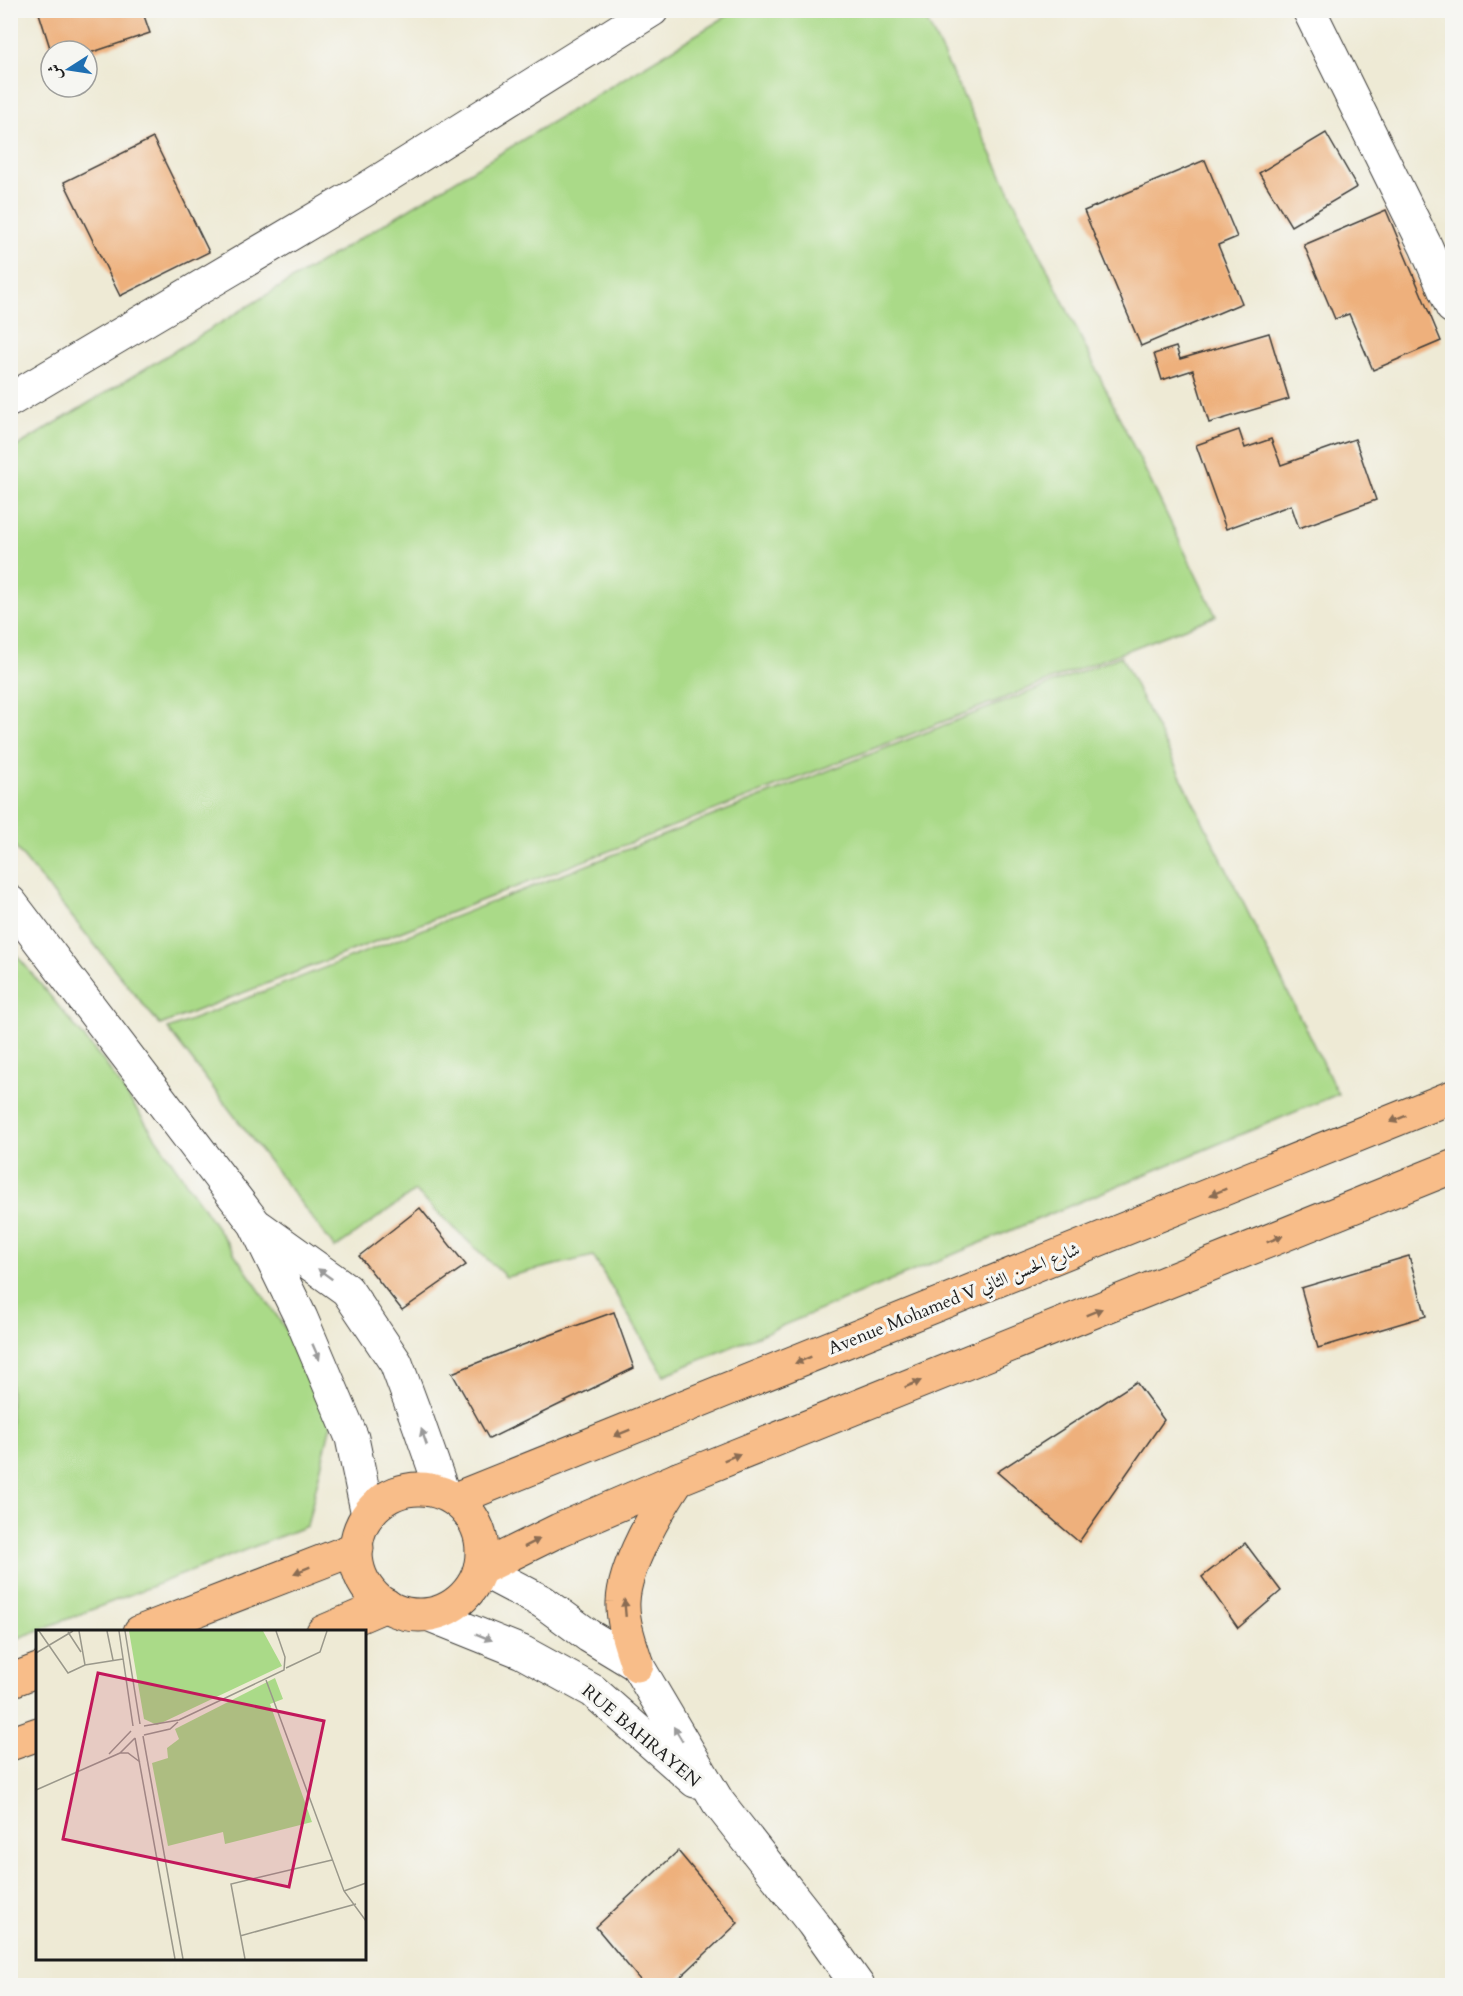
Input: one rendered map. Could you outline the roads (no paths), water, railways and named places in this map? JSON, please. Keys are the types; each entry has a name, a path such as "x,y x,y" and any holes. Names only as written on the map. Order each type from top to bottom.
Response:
{"highway":[{"name":"Avenue Mohamed V شارع الحسن الثاني","path":"449,1496 1452,1097"},
{"path":"480,1569 559,1530 678,1479 1452,1167"},
{"path":"637,1665 628,1640 623,1602 631,1565 662,1503 678,1479"},
{"path":"422,1489 449,1496 469,1513 479,1530 483,1550 480,1569 467,1594 444,1611 430,1615 399,1612 373,1594 363,1580 358,1565 357,1548 360,1530 368,1515 383,1500 402,1491 422,1489"},
{"path":"145,1630 357,1548"},
{"path":"328,1630 386,1605"},
{"path":"10,1681 36,1671"},
{"path":"10,1744 36,1735"}],"street":[{"path":"10,400 363,191 652,10"},
{"path":"1309,10 1426,247 1452,307"},
{"path":"10,903 255,1224 301,1318 352,1438 368,1515"},
{"path":"255,1224 347,1290 396,1363 449,1496"},
{"name":"RUE BAHRAYEN","path":"480,1569 543,1602 589,1635 637,1665 718,1802 813,1923 858,1986"},
{"name":"RUE BAHRAYEN","path":"430,1615 522,1652 593,1691 718,1802"}]}
